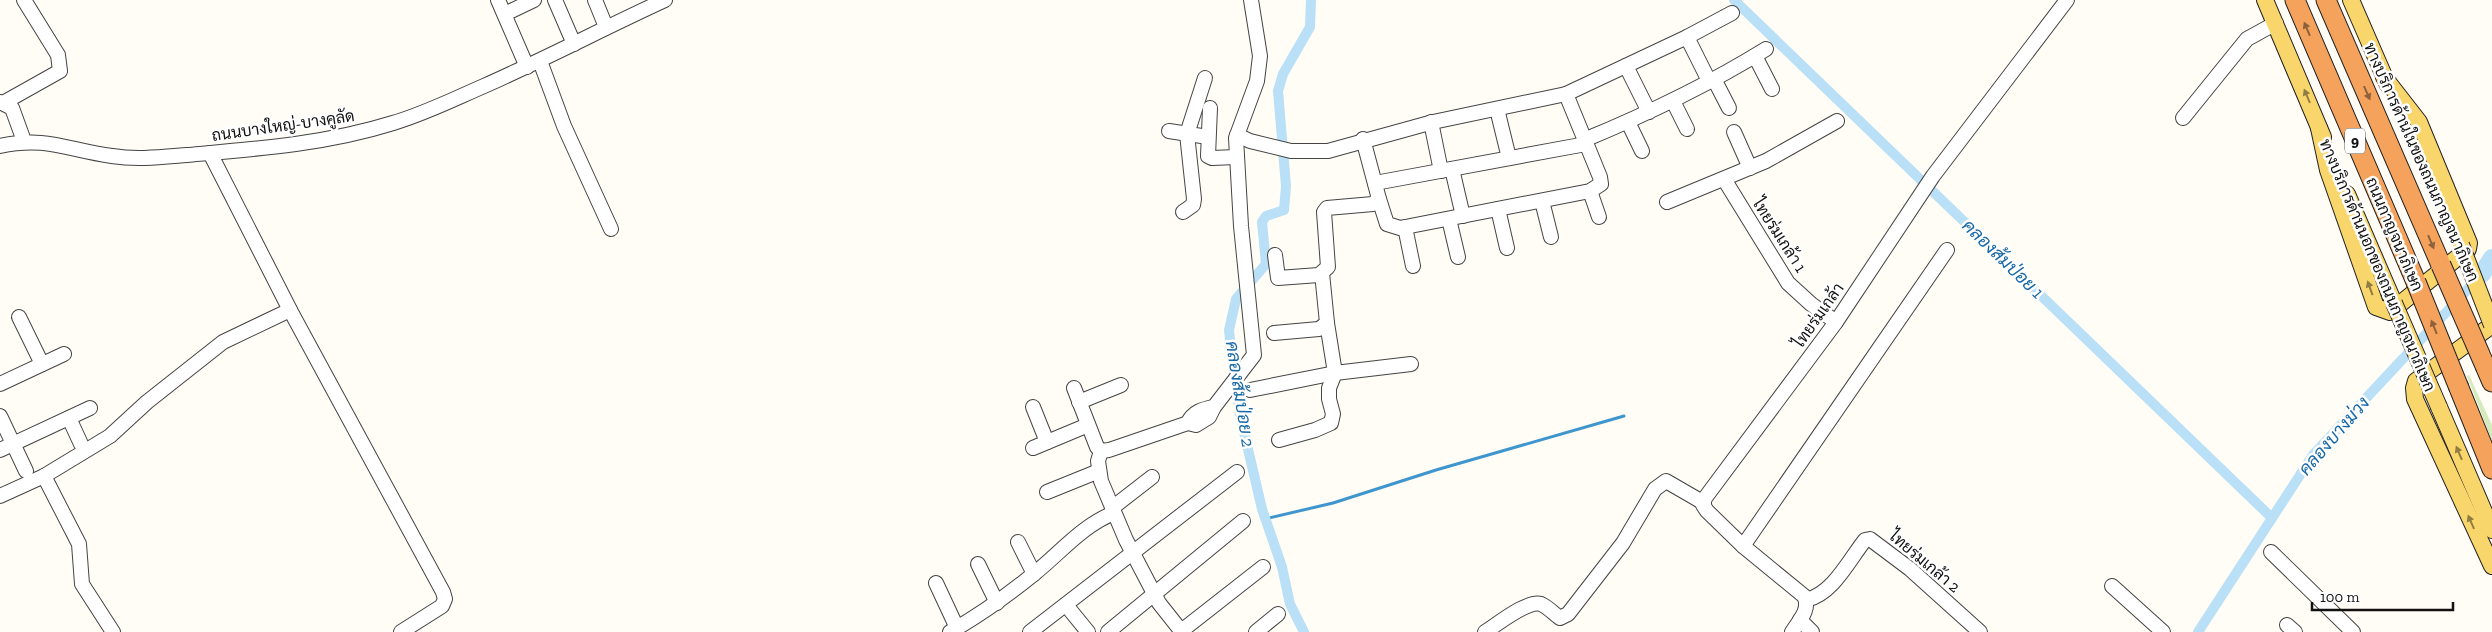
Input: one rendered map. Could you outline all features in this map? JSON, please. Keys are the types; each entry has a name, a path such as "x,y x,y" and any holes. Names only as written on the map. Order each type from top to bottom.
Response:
{"highway":[{"name":"ถนนกาญจนาภิเษก","path":"2295,0 2416,282 2492,468"},
{"name":"ถนนกาญจนาภิเษก","path":"2326,0 2489,375"}],"main road":[{"name":"ทางบริการด้านนอกของถนนกาญจนาภิเษก","path":"2265,0 2492,530"},
{"name":"ทางบริการด้านในของถนนกาญจนาภิเษก","path":"2351,0 2461,245 2492,325"},
{"path":"2319,128 2328,170 2376,306 2390,312 2468,249 2468,243 2419,122 2384,77"},
{"path":"2492,325 2416,381 2414,388 2415,398 2492,566"}],"street":[{"path":"1,102 60,71 58,55 24,0"},
{"path":"498,0 564,126 611,229"},
{"path":"511,11 534,0"},
{"path":"555,0 574,44"},
{"path":"595,0 606,28"},
{"name":"ถนนบางใหญ่-บางคูลัด","path":"0,146 24,141 51,142 111,156 145,159 313,142 385,125 452,101 665,0"},
{"path":"1101,451 1188,423 1196,425 1203,421 1209,417 1214,407 1254,356 1236,157 1237,135 1257,81 1260,56 1251,0"},
{"name":"ไทยร่มเกล้า","path":"1704,503 1836,322 1933,176 2067,0"},
{"path":"1237,135 1250,141 1291,151 1328,150 1431,122 1566,94 1687,37 1732,13"},
{"path":"2183,118 2247,39 2276,24"},
{"path":"1687,37 1728,108"},
{"path":"1375,183 1585,142 1673,101 1760,52 1772,89"},
{"path":"1626,66 1649,112"},
{"path":"1183,212 1193,205 1194,200 1187,134 1205,78"},
{"path":"1363,139 1387,224 1395,228 1590,191 1601,184 1566,94"},
{"path":"1673,101 1687,129"},
{"path":"1,102 12,108 24,141"},
{"path":"1210,108 1208,156 1212,158 1236,157"},
{"path":"1497,109 1509,158"},
{"path":"1667,202 1750,168 1837,120"},
{"path":"1431,122 1446,170 1456,217 1458,257"},
{"path":"1628,122 1642,151"},
{"path":"1169,131 1208,137"},
{"path":"1734,132 1750,168"},
{"path":"210,153 290,310 444,592 445,599 442,606 401,632"},
{"name":"ไทยร่มเกล้า 1","path":"1724,179 1788,283 1811,304 1836,322"},
{"path":"1590,191 1599,217"},
{"path":"1275,255 1278,278 1322,273 1328,267 1324,212 1327,208 1373,204 1379,199"},
{"path":"1542,201 1551,237"},
{"path":"1498,209 1507,248"},
{"path":"1405,227 1413,266"},
{"path":"1743,546 1948,250"},
{"path":"1279,440 1316,430 1331,423 1333,414 1329,399 1329,388 1335,373 1322,273"},
{"path":"0,496 44,476 110,436 154,397 223,342 290,310"},
{"path":"19,317 42,364"},
{"path":"1274,333 1319,330 1327,322"},
{"path":"0,384 64,354"},
{"path":"1250,390 1335,373 1411,364"},
{"path":"1101,451 1097,447 1077,395 1122,385"},
{"path":"1033,407 1047,442"},
{"path":"0,450 90,408"},
{"path":"0,416 26,471"},
{"path":"68,418 80,444"},
{"path":"1033,448 1088,425"},
{"path":"1101,451 1098,461 1099,471 1132,554 1154,595 1181,632 1264,567"},
{"path":"1047,492 1099,471"},
{"path":"1030,632 1237,472"},
{"path":"44,476 79,544 82,584 113,632"},
{"path":"936,584 953,630 997,603 1034,574 1090,525 1113,510 1152,477"},
{"path":"1485,632 1515,612 1537,603 1544,605 1560,618 1568,614 1623,543 1655,489 1666,481 1704,503 1706,511 1743,546 1772,568 1806,600 1806,610 1792,632"},
{"path":"1108,632 1243,521"},
{"name":"ไทยร่มเกล้า 2","path":"1806,600 1819,596 1827,589 1865,540 1870,539 1910,569 1980,632"},
{"path":"1018,542 1034,574"},
{"path":"2271,552 2353,632"},
{"path":"978,564 997,603"},
{"path":"2112,586 2163,632"},
{"path":"1066,605 1088,632"},
{"path":"1256,632 1278,614"},
{"path":"1800,620 1812,632"}],"green space":[{"path":"2469,375 2492,425 2492,441 2467,376"}],"waterway":[{"name":"คลองส้มป่อย 2","path":"1304,632 1290,604 1282,567 1262,509 1240,415 1229,330 1236,299 1266,264 1262,222 1266,216 1284,210 1286,186 1278,91 1283,74 1310,27 1311,0"},
{"name":"คลองส้มป่อย 1","path":"1734,0 2272,518"},
{"name":"คลองบางม่วง","path":"2482,274 2492,258"},
{"name":"คลองบางม่วง","path":"2198,632 2313,455 2482,274"},
{"path":"1265,519 1333,503 1436,470 1624,416"}]}
